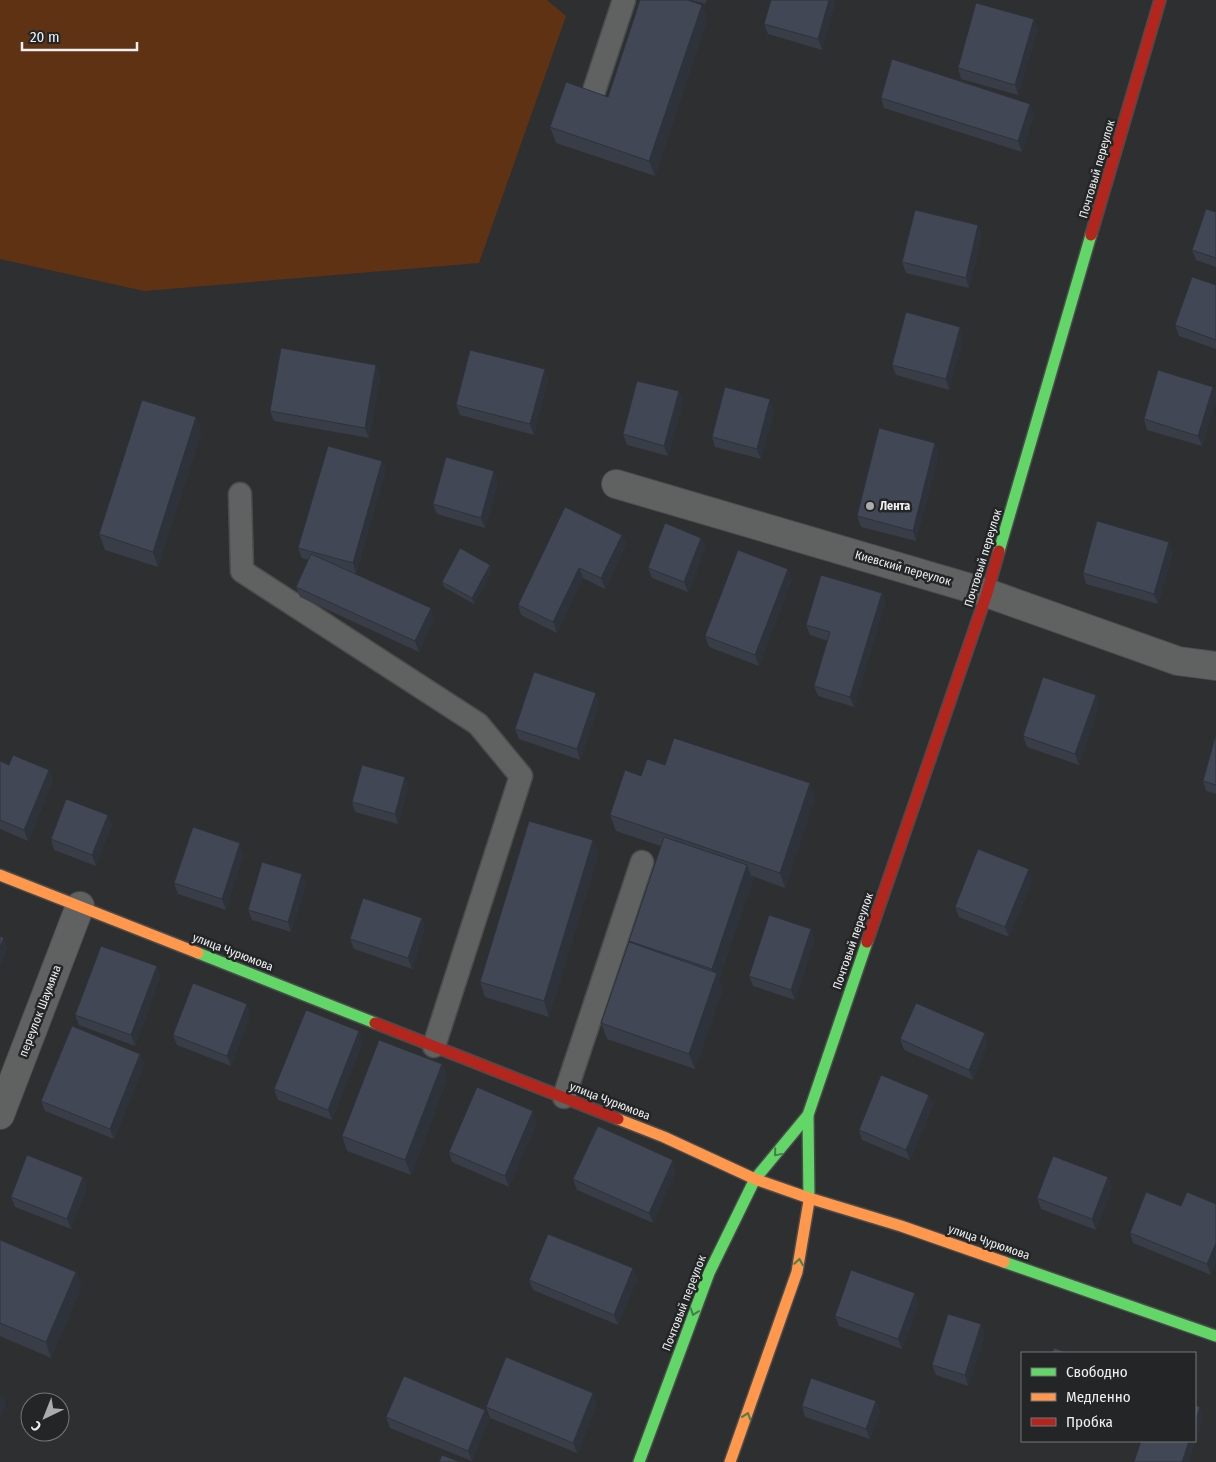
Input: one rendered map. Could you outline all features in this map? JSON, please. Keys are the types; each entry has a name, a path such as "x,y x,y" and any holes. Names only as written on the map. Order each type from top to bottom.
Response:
{"street":[{"name":"Почтовый переулок","path":"730,1462 797,1272 809,1198 808,1116 988,593 1160,0"},
{"name":"Киевский переулок","path":"616,484 988,593 1178,661 1216,666"},
{"name":"улица Чурюмова","path":"0,875 664,1137 755,1179 809,1198 901,1226 1216,1336"},
{"name":"переулок Шаумяна","path":"0,1115 80,906"},
{"name":"Почтовый переулок","path":"639,1462 709,1273 755,1179 808,1116"}],"lane":[{"path":"594,91 624,0"},
{"path":"240,494 242,571 478,724 521,776 434,1046"},
{"path":"564,1098 642,862"}],"shaded area":[{"path":"0,0 547,0 566,16 479,263 144,291 0,259"}],"building":[{"path":"640,0 688,0 702,5 649,161 550,127 566,82 608,97"},
{"path":"771,0 829,0 818,39 764,24"},
{"path":"976,3 1034,19 1015,85 958,68"},
{"path":"892,59 1030,104 1018,141 881,98"},
{"path":"1206,209 1216,212 1216,258 1192,250"},
{"path":"915,210 978,225 966,278 902,262"},
{"path":"1192,277 1216,285 1216,340 1175,325"},
{"path":"906,312 960,327 946,379 892,365"},
{"path":"281,348 376,365 365,428 270,411"},
{"path":"470,350 545,369 530,424 456,405"},
{"path":"1158,370 1213,387 1198,436 1144,419"},
{"path":"637,381 679,391 664,446 623,434"},
{"path":"725,387 770,399 757,449 712,437"},
{"path":"142,400 196,417 153,552 99,534"},
{"path":"879,428 935,443 913,531 857,516"},
{"path":"328,446 382,461 353,563 298,548"},
{"path":"446,457 494,471 481,518 433,504"},
{"path":"565,507 622,535 601,578 579,568 553,622 518,605"},
{"path":"1097,521 1169,542 1154,594 1083,573"},
{"path":"665,523 701,538 684,582 648,568"},
{"path":"460,548 490,565 472,598 442,582"},
{"path":"738,550 788,569 755,655 705,636"},
{"path":"311,554 431,608 415,641 296,587"},
{"path":"821,575 882,593 850,697 814,686 830,632 806,625"},
{"path":"534,672 596,693 577,749 515,729"},
{"path":"1043,677 1096,695 1075,754 1023,736"},
{"path":"1216,734 1216,785 1203,781"},
{"path":"674,738 810,783 780,873 610,815 625,770 641,776 647,759 665,765"},
{"path":"13,755 49,770 24,830 0,820 0,761 9,765"},
{"path":"362,765 405,777 395,814 352,802"},
{"path":"66,799 108,815 92,855 51,839"},
{"path":"529,821 593,840 544,1001 480,982"},
{"path":"193,827 240,843 222,899 174,883"},
{"path":"664,837 747,865 712,969 629,941"},
{"path":"978,849 1029,869 1005,927 955,907"},
{"path":"262,862 302,874 288,922 248,910"},
{"path":"363,898 422,918 408,958 350,939"},
{"path":"769,915 811,929 791,990 749,976"},
{"path":"0,936 4,938 0,947"},
{"path":"629,942 717,973 689,1054 601,1023"},
{"path":"101,946 157,966 131,1035 75,1015"},
{"path":"193,983 247,1004 227,1056 173,1035"},
{"path":"916,1003 985,1033 969,1070 900,1039"},
{"path":"306,1010 359,1031 328,1110 274,1089"},
{"path":"72,1026 140,1054 110,1129 41,1101"},
{"path":"379,1040 442,1064 405,1160 342,1136"},
{"path":"881,1075 929,1095 906,1150 859,1130"},
{"path":"477,1087 533,1111 505,1176 449,1152"},
{"path":"598,1126 673,1160 649,1213 573,1179"},
{"path":"27,1155 83,1177 67,1219 11,1197"},
{"path":"1053,1156 1108,1177 1092,1219 1037,1198"},
{"path":"1146,1192 1181,1206 1187,1192 1216,1204 1216,1243 1207,1264 1130,1233"},
{"path":"548,1234 633,1268 614,1315 529,1280"},
{"path":"0,1240 76,1272 46,1342 0,1323"},
{"path":"851,1270 915,1293 898,1339 835,1316"},
{"path":"948,1314 981,1324 965,1375 932,1365"},
{"path":"1054,1348 1065,1352 1052,1352"},
{"path":"506,1357 593,1393 573,1443 486,1407"},
{"path":"404,1376 485,1410 468,1451 386,1417"},
{"path":"811,1378 876,1401 866,1429 802,1406"},
{"path":"1196,1405 1200,1407 1196,1421"},
{"path":"1141,1442 1189,1442 1182,1462 1134,1462"},
{"path":"442,1455 460,1462 439,1462"}],"traffic: fast":[{"path":"999,551 1091,235"},
{"path":"809,1201 808,1115 867,942"},
{"path":"198,953 375,1023"},
{"path":"639,1462 709,1273 755,1179 808,1115"},
{"path":"1004,1262 1216,1336"}],"traffic: slow":[{"path":"0,875 198,953"},
{"path":"618,1119 664,1137 755,1179 809,1198 901,1226 1004,1262"},
{"path":"730,1462 797,1272 809,1201"}],"traffic: jam":[{"path":"1091,235 1160,0"},
{"path":"867,942 987,593 999,551"},
{"path":"375,1023 618,1119"}],"place":[{"name":"Лента","path":"870,506"}]}
